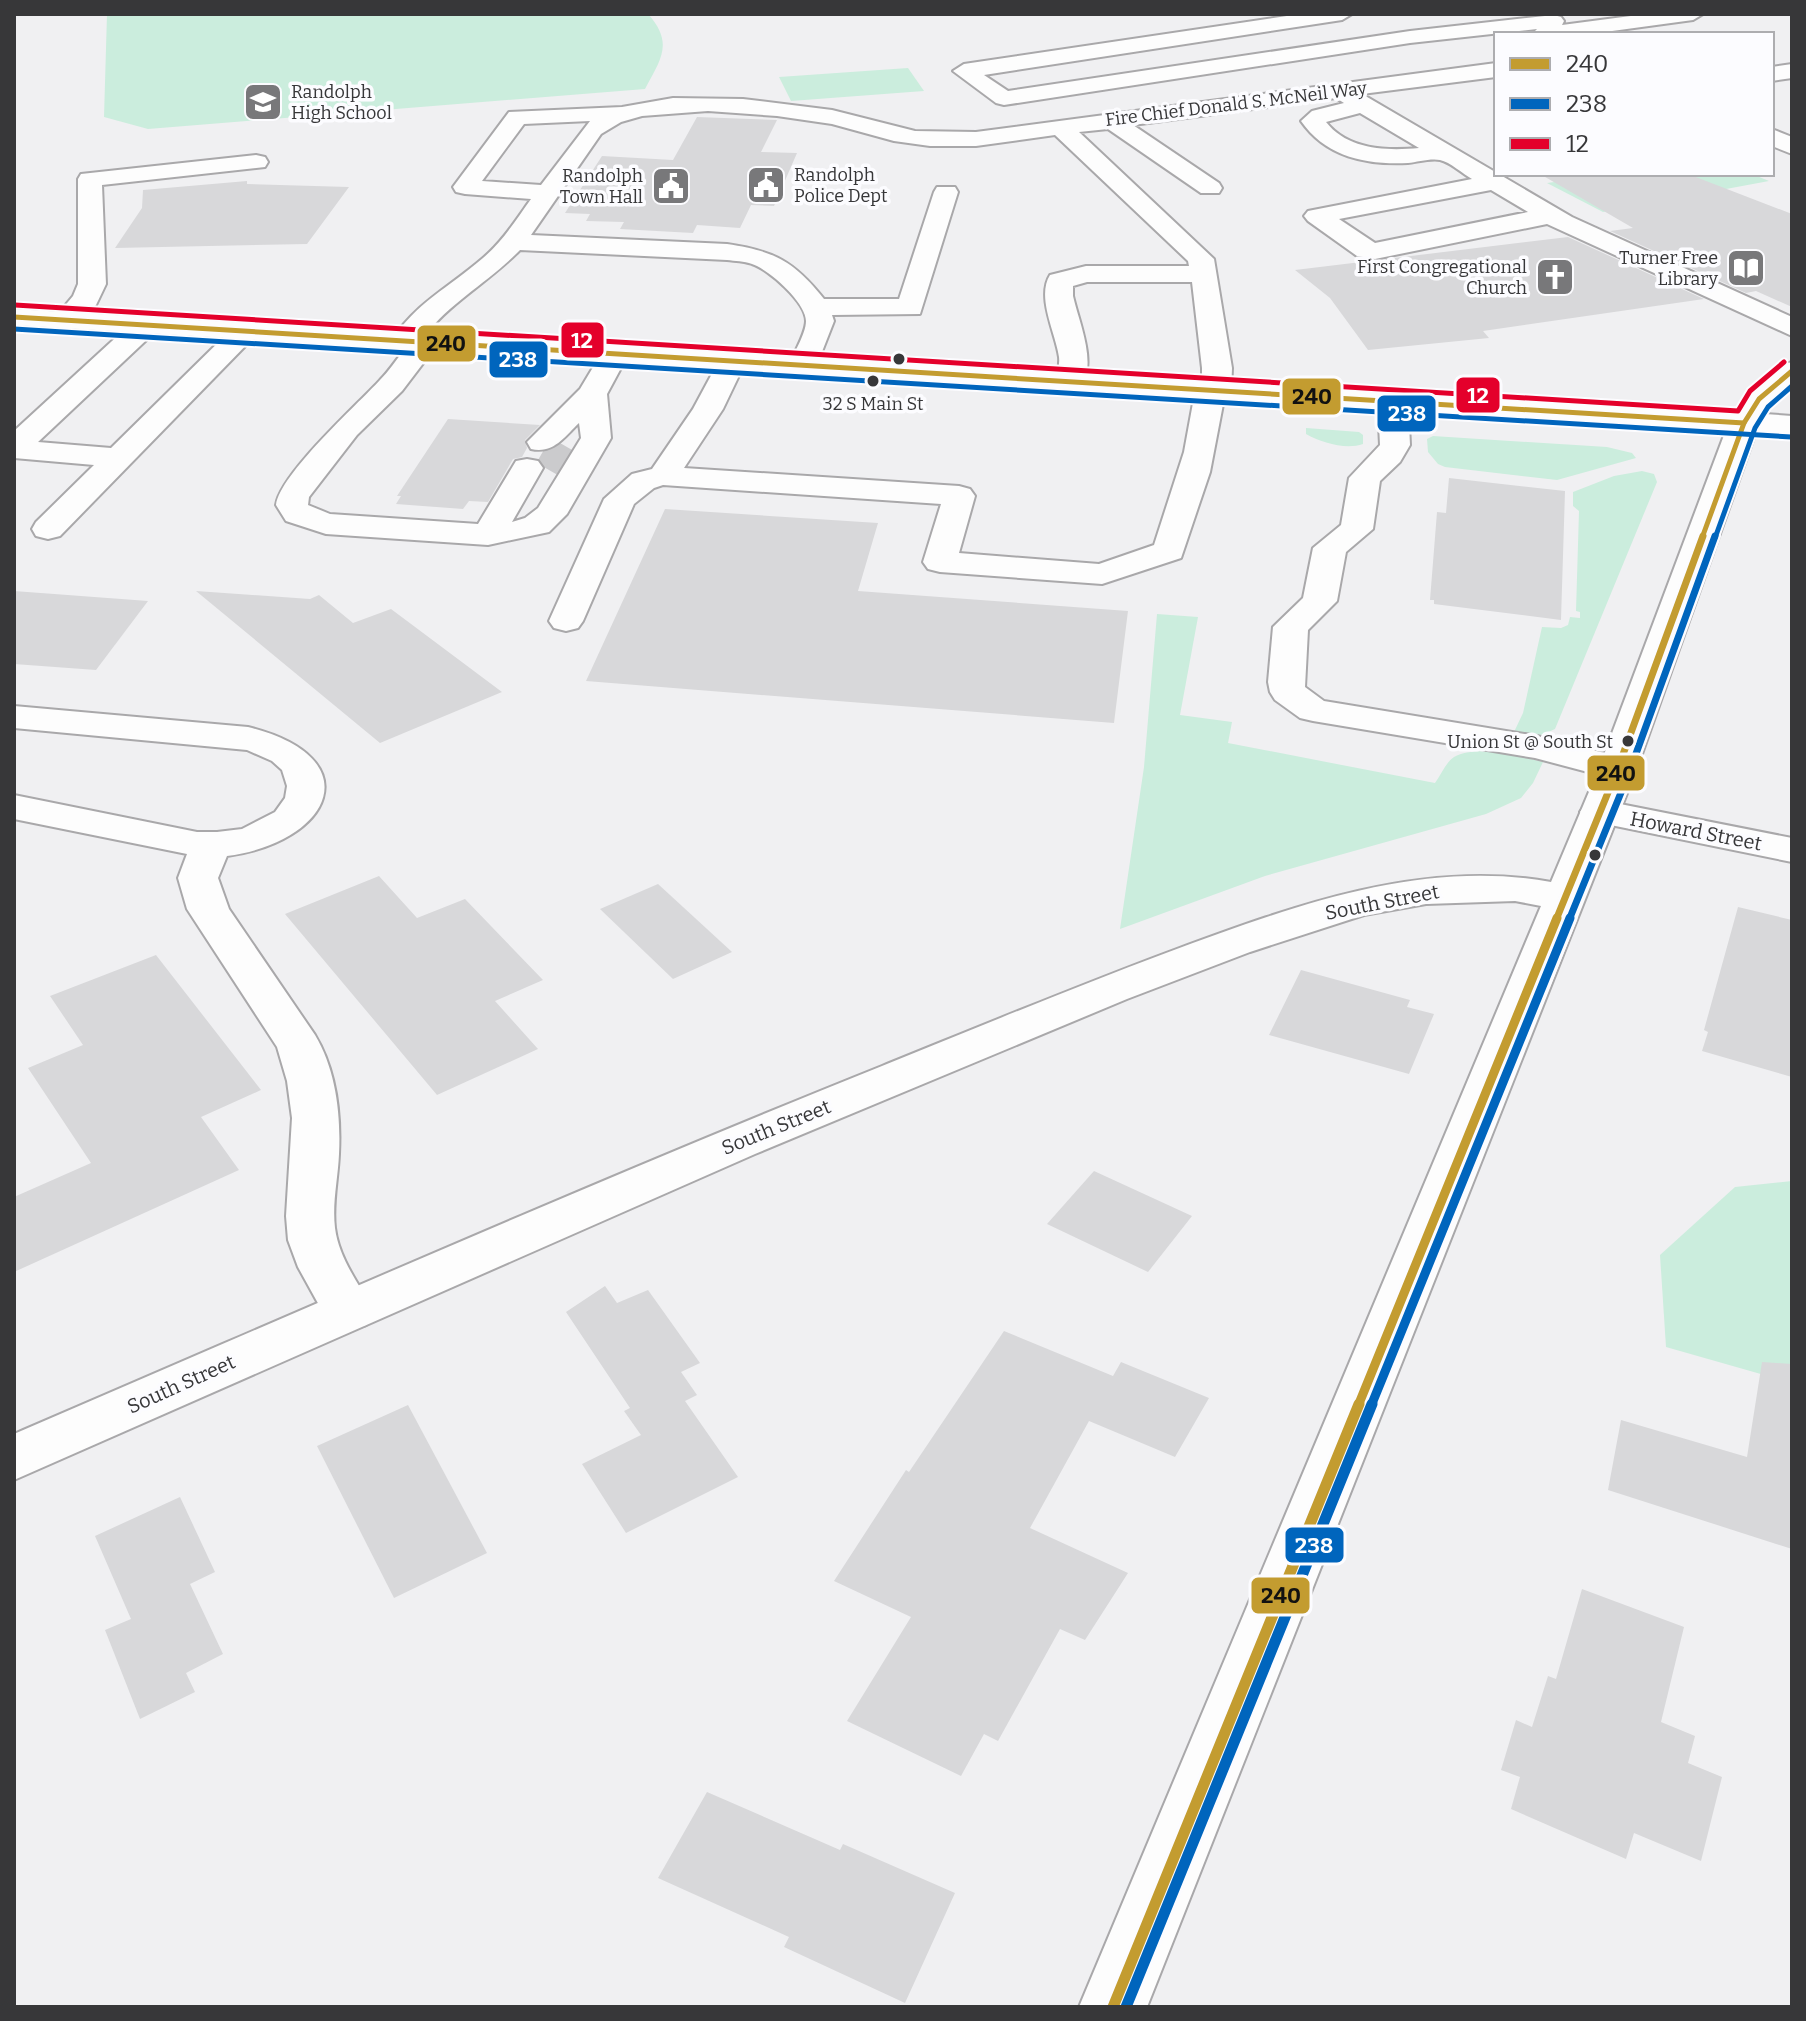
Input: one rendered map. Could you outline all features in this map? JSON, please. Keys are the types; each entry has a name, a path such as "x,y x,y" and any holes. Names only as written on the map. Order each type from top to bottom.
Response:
{"main road":[{"path":"1342,14 964,71 1004,98 1457,32"},
{"path":"1487,14 1519,30"},
{"path":"1401,16 1432,30 1457,32 1519,30 1693,14"},
{"name":"Fire Chief Donald S. McNeil Way","path":"546,193 465,187 517,117 617,113 656,106 759,108 822,115 913,137 976,139 1494,70"},
{"path":"1340,91 1552,215 1792,328"},
{"path":"1363,105 1320,116 1313,121 1317,130 1329,138 1363,154 1401,158 1445,151"},
{"path":"592,394 596,438 551,514 537,525 501,534 326,524 297,514 292,505 293,496 346,429 392,385 431,309 493,263 513,242 593,129 617,113"},
{"path":"1112,121 1210,188"},
{"path":"1777,126 1792,147"},
{"path":"566,621 620,499 643,481 663,476 959,496 940,562 1102,574 1169,551 1209,417 1217,368 1204,274 1196,255 1060,127"},
{"path":"66,321 86,299 92,284 90,179 256,162"},
{"path":"1496,182 1317,216 1366,250 1375,251 1552,215"},
{"path":"816,308 910,308 946,192"},
{"path":"513,242 750,255 768,261 784,272 816,308 820,321 802,367"},
{"path":"1070,383 1074,361 1059,296 1060,281 1065,277 1086,274 1204,274"},
{"path":"14,317 1768,424"},
{"path":"14,448 146,325"},
{"path":"48,529 245,332"},
{"path":"501,534 545,456 592,394 614,355"},
{"path":"663,476 700,420 731,363"},
{"path":"1113,2007 1563,897 1768,424 1759,399 1792,371"},
{"name":"Howard Street","path":"1393,403 1395,445 1365,478 1357,529 1330,548 1320,601 1291,627 1286,682 1288,692 1313,710 1537,747 1609,790 1792,850"},
{"path":"14,448 119,458"},
{"path":"14,717 242,738 273,746 297,762 307,784 306,796 293,816 259,837 211,845 14,807"},
{"path":"211,845 198,878 208,909 299,1046 306,1062 316,1142 310,1212 313,1241 323,1267 348,1311"},
{"name":"South Street","path":"14,1458 753,1136 1112,989 1287,925 1357,903 1455,888 1515,888 1563,897"}],"green space":[{"path":"107,14 648,14 656,24 663,43 660,60 645,89 148,129 104,117"},
{"path":"908,68 924,91 791,101 779,77"},
{"path":"1598,176 1757,176 1769,181 1603,212 1547,183"},
{"path":"1306,428 1359,432 1363,435 1363,444 1342,446 1327,443 1306,434"},
{"path":"1433,436 1607,447 1632,453 1636,458 1557,480 1445,467 1428,452 1427,439"},
{"path":"1642,471 1654,474 1657,482 1555,729 1542,735 1514,732 1523,713 1542,627 1561,628 1568,625 1570,617 1580,618 1580,612 1576,611 1579,511 1573,506 1573,492 1614,476"},
{"path":"1157,614 1198,617 1180,715 1232,722 1228,743 1435,783 1451,759 1464,753 1498,752 1543,762 1533,783 1521,798 1486,814 1265,876 1120,929 1144,767"},
{"path":"1792,1181 1792,1383 1666,1347 1660,1255 1735,1187"}],"building":[{"path":"697,117 777,120 761,152 797,153 774,206 751,205 740,228 697,225 693,233 620,229 624,222 586,221 590,214 565,213 602,156 673,160"},
{"name":"Turner Free Library","path":"1543,176 1693,176 1792,214 1792,307 1756,291 1746,293 1610,231 1633,228"},
{"path":"247,181 247,184 349,187 307,244 115,248 142,208 143,190"},
{"path":"1568,237 1704,299 1483,331 1489,338 1368,350 1330,298 1295,270"},
{"path":"448,419 540,425 525,440 527,448 522,457 513,459 488,502 469,501 463,509 396,504 401,496 397,496"},
{"path":"1449,478 1565,491 1561,620 1434,604 1434,600 1430,600 1437,512 1446,513"},
{"path":"665,509 878,523 858,591 1128,611 1114,723 586,681"},
{"path":"14,591 148,601 96,670 14,664"},
{"path":"196,591 310,599 319,595 353,623 391,609 502,692 380,743"},
{"path":"379,876 417,918 465,899 543,980 495,1001 538,1049 437,1095 285,914"},
{"path":"658,884 732,952 673,979 600,909"},
{"path":"1738,907 1792,920 1792,1077 1702,1051 1708,1032 1704,1030"},
{"path":"156,955 261,1090 201,1117 239,1170 14,1272 14,1197 91,1163 28,1068 83,1045 50,996"},
{"path":"1301,970 1410,1000 1407,1007 1434,1014 1409,1074 1269,1035"},
{"path":"1094,1171 1192,1216 1148,1272 1047,1224"},
{"path":"605,1286 617,1303 648,1290 700,1363 681,1372 697,1395 685,1401 738,1477 626,1533 582,1464 641,1435 624,1411 630,1408 566,1312"},
{"path":"1004,1331 1113,1376 1121,1362 1209,1398 1175,1457 1089,1421 1030,1528 1128,1573 1085,1640 1060,1629 998,1741 984,1734 961,1776 847,1721 911,1617 834,1581 906,1470 909,1472"},
{"path":"1762,1362 1792,1364 1792,1549 1608,1490 1621,1420 1747,1457"},
{"path":"408,1405 487,1553 394,1598 317,1446"},
{"path":"180,1497 215,1572 190,1584 223,1654 186,1673 195,1692 140,1719 105,1630 131,1619 95,1536"},
{"path":"1582,1589 1684,1627 1661,1722 1695,1736 1688,1763 1722,1777 1701,1861 1634,1833 1626,1859 1511,1809 1520,1777 1501,1770 1516,1720 1532,1727 1548,1676 1556,1679"},
{"path":"707,1792 840,1850 843,1844 955,1893 905,2003 784,1947 789,1937 658,1878"}],"tunnel":[{"path":"549,470 564,444"}],"transit line":[{"name":"12","path":"15,305 1738,411 1750,391 1784,362"},
{"name":"240","path":"14,317 1744,423"},
{"name":"238","path":"14,329 1791,437"},
{"name":"240","path":"1113,2007 1618,768 1744,423 1759,399 1792,371"},
{"name":"238","path":"1126,2007 1629,773 1755,428 1768,407 1792,386"}],"place":[{"name":"Randolph High School","path":"263,102"},
{"name":"Randolph Police Dept","path":"766,185"},
{"name":"Randolph Town Hall","path":"671,186"},
{"name":"Turner Free Library","path":"1746,268"},
{"name":"First Congregational Church","path":"1555,277"},
{"name":"32 S Main St","path":"873,381"},
{"name":"Union St @ South St","path":"1628,741"}]}
